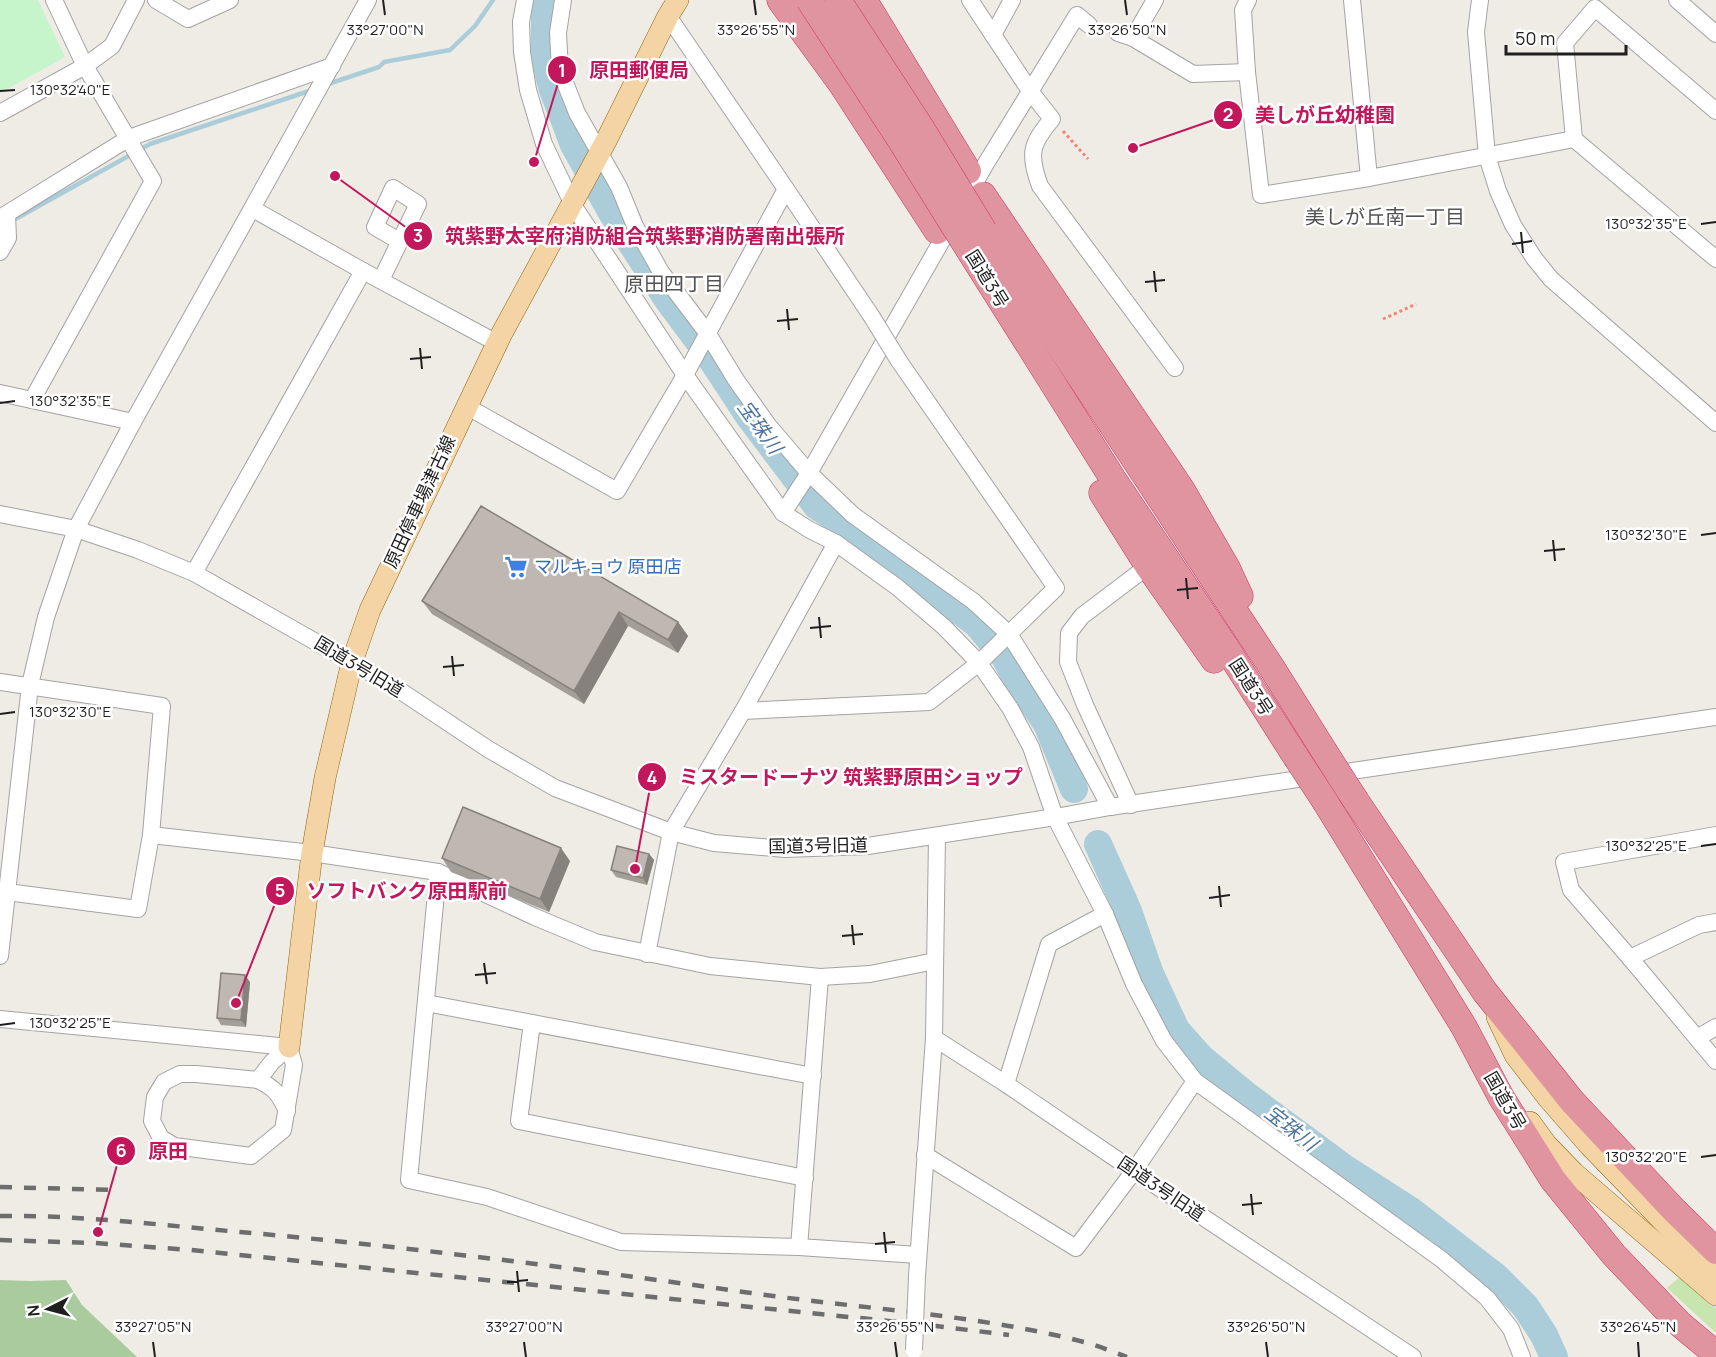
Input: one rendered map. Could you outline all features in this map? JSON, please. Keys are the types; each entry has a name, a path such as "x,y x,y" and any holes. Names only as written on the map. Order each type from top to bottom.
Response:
{"highway":[{"path":"780,0 840,82 937,231 969,246 1148,566 1211,657 1254,712 1279,730"},
{"name":"国道3号","path":"809,0 969,246 1113,479 1326,803 1464,1027 1501,1097 1553,1180 1614,1255 1681,1325 1716,1354"},
{"name":"国道3号","path":"838,0 920,126 969,246 1272,668 1356,801 1485,992 1571,1100 1716,1251"},
{"path":"864,0 983,195 1182,490 1227,568 1272,668"}],"main road":[{"name":"原田停車場津古線","path":"289,1047 312,853 325,778 352,662 370,610 497,343 600,153 673,8"},
{"path":"1485,992 1515,1055 1548,1098 1590,1146 1716,1276"},
{"path":"1464,1027 1545,1144 1574,1173 1716,1295"}],"street":[{"path":"32,400 153,181 85,66 54,0"},
{"path":"0,113 85,66 112,46 136,0"},
{"path":"156,0 188,19 230,0"},
{"path":"0,956 30,685 45,617 75,529 368,0"},
{"path":"525,0 521,22 522,52 528,90 544,144 573,204 685,375 783,513 836,543 897,587 944,627 979,663 1010,708 1031,747 1055,817 1105,914 1134,984 1164,1041 1195,1081 1441,1259 1486,1298 1511,1329 1522,1357"},
{"path":"563,0 558,33 560,70 577,113 619,187 635,226 661,272 708,334 736,380 768,425 809,473 853,515 973,601 1009,634 1062,718 1110,807"},
{"path":"970,0 1030,91 1052,119 1039,135 1033,151 1033,167 1040,186 1175,368"},
{"path":"993,35 1012,0"},
{"path":"1155,0 1125,35 1193,74 1247,72"},
{"path":"1248,0 1243,10 1247,72 1261,195 1369,178 1574,139"},
{"path":"1352,0 1369,178"},
{"path":"1480,0 1476,32 1487,156 1513,225 1534,258 1551,279 1716,423"},
{"path":"1677,0 1716,34"},
{"path":"673,8 786,189 899,361 1056,588 979,663 929,702 743,711"},
{"path":"1716,111 1595,8 1565,43 1574,139 1716,259"},
{"path":"783,513 809,473 985,165 1030,91 1083,20"},
{"path":"0,252 8,238 4,217 129,138 332,66"},
{"path":"466,406 617,491 708,334 786,189"},
{"path":"253,208 363,271 497,343"},
{"path":"381,280 399,241"},
{"path":"194,573 363,271"},
{"path":"0,393 134,422"},
{"name":"国道3号旧道","path":"0,514 75,529 138,550 194,573 390,684 488,749 555,788 670,832 714,843 785,849 868,846 1110,807 1716,717"},
{"path":"647,954 670,832 743,711 836,543"},
{"path":"1131,805 1068,662 1069,633 1082,616 1148,566"},
{"path":"0,682 162,706 151,835 138,909 7,892"},
{"path":"151,835 312,853 438,872 595,942 710,966 820,977 870,974 935,961"},
{"path":"1716,835 1564,862 1571,890 1716,1062"},
{"path":"914,1353 916,1276 934,1038 937,836"},
{"path":"438,872 409,1180 487,1197 621,1242 800,1247 918,1255"},
{"path":"1006,1084 1049,944 1105,914"},
{"path":"1630,958 1699,925 1716,922"},
{"path":"800,1247 820,977"},
{"path":"426,1003 813,1076"},
{"path":"0,1019 289,1047"},
{"path":"532,1023 519,1121 805,1178"},
{"path":"1697,1038 1716,1027"},
{"name":"国道3号旧道","path":"934,1038 1413,1357"},
{"path":"258,1080 272,1062 289,1047"},
{"path":"287,1111 279,1094 269,1085 258,1080 180,1074 164,1082 155,1097 152,1121 161,1138 174,1146 251,1156 284,1130 287,1111 294,1065 289,1047"},
{"path":"925,1155 1076,1248 1134,1171 1195,1081"}],"path":[{"path":"1052,119 1088,159"},
{"path":"1383,320 1416,304"}],"green space":[{"path":"0,0 38,0 65,57 0,93"},
{"path":"1681,1276 1716,1308 1716,1333 1667,1288"},
{"path":"0,1280 66,1280 82,1305 137,1357 0,1357"}],"building":[{"name":"マルキョウ 原田店","path":"481,506 678,622 668,640 619,612 574,691 422,601"},
{"path":"463,807 561,848 540,899 442,858"},
{"path":"617,846 649,854 643,878 611,870"},
{"path":"221,973 245,975 241,1020 217,1018"}],"waterway":[{"path":"328,84 379,67 384,62 450,50 475,26 493,0"},
{"name":"宝珠川","path":"545,0 545,58 552,87 574,145 611,211 668,300 709,355 749,416 817,506 859,533 977,624 1005,657 1016,678 1047,724 1074,789"},
{"path":"10,222 150,144 312,90"},
{"name":"宝珠川","path":"1098,844 1128,911 1150,974 1176,1030 1201,1058 1247,1096 1344,1168 1411,1211 1496,1277 1525,1306 1544,1335 1554,1357"}],"railway":[{"path":"0,1187 115,1190"},
{"path":"0,1216 60,1217 150,1224 368,1244 560,1267 793,1299 960,1318 1084,1342 1127,1357"},
{"path":"0,1240 95,1243 191,1250 1009,1335"}],"place":[{"name":"美しが丘幼稚園","path":"1133,148"},
{"name":"原田郵便局","path":"534,162"},
{"name":"筑紫野太宰府消防組合筑紫野消防署南出張所","path":"335,176"},
{"name":"マルキョウ 原田店","path":"516,567"},
{"name":"ミスタードーナツ 筑紫野原田ショップ","path":"635,869"},
{"name":"ソフトバンク原田駅前","path":"236,1003"},
{"name":"原田","path":"98,1232"}],"district":[{"name":"美しが丘南一丁目","path":"1385,217"},
{"name":"原田四丁目","path":"674,284"}]}
